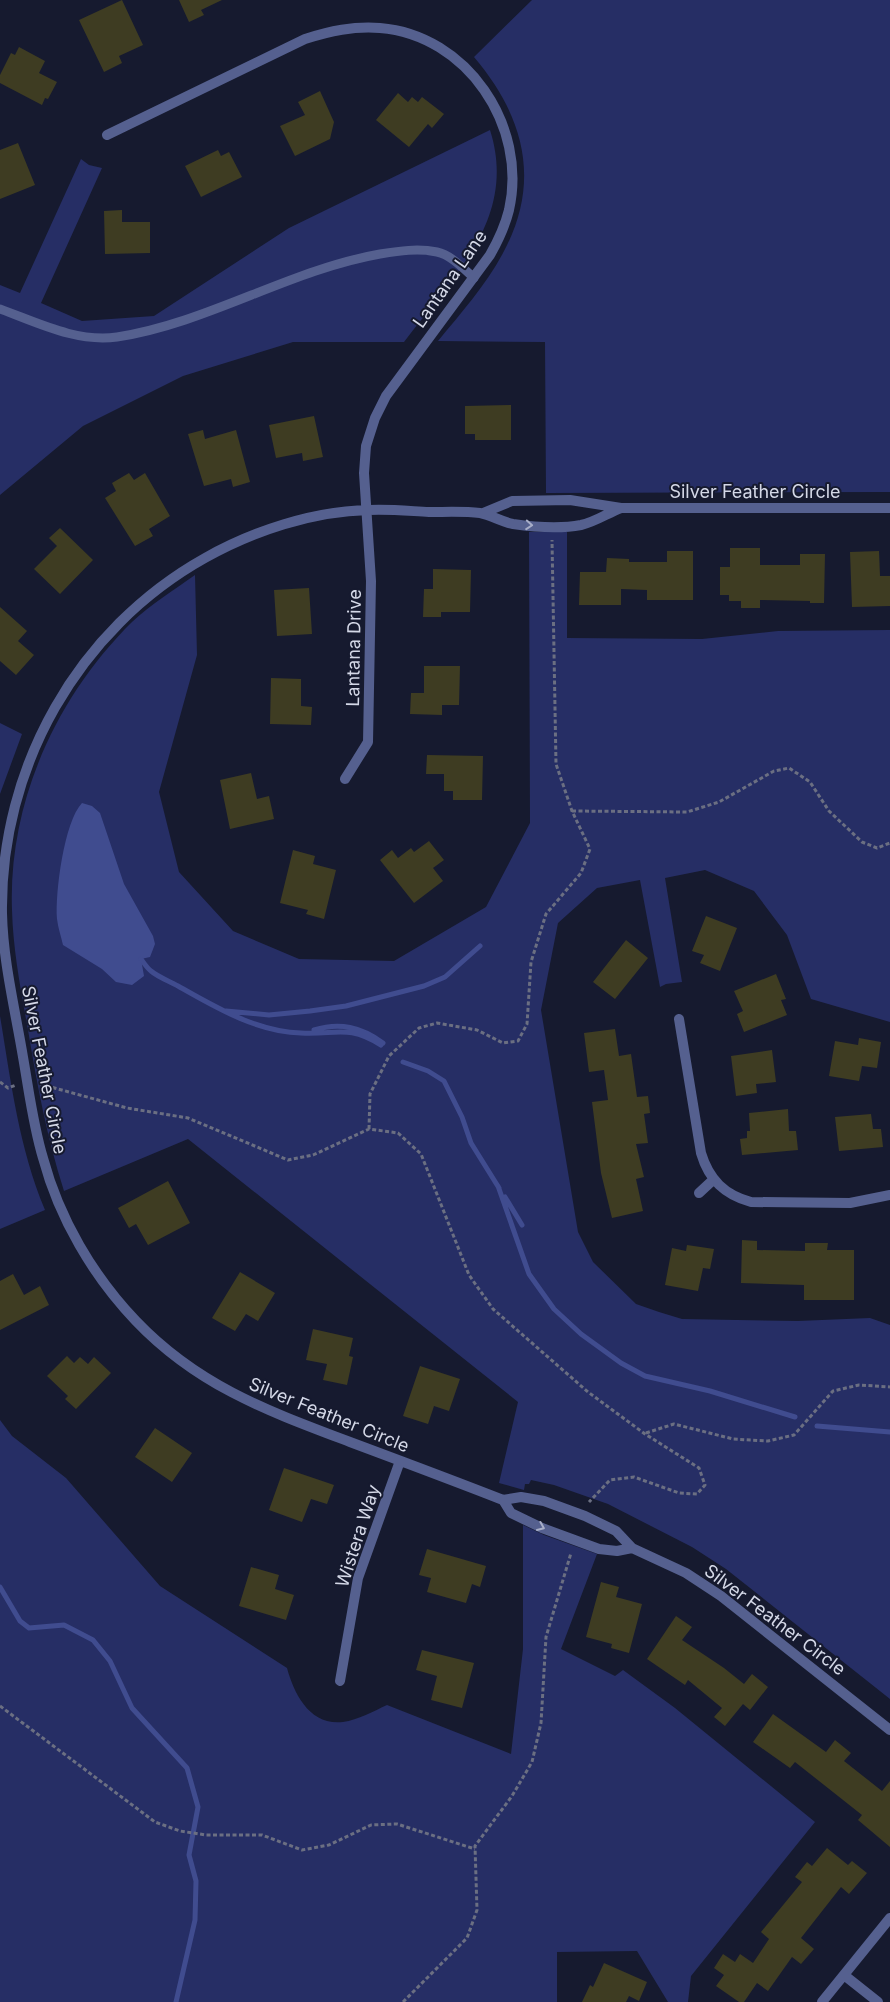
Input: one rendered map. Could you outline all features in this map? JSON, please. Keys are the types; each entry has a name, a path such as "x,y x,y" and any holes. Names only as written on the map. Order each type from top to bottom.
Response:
{"street":[{"name":"Lantana Lane","path":"107,135 305,39 330,31 356,27 382,28 410,34 433,44 456,58 489,95 500,115 509,140 512,179 509,210 502,232 490,255 395,383 375,418 366,446 364,472 366,510"},
{"name":"Silver Feather Circle","path":"482,513 512,501 570,500 621,508 890,508"},
{"name":"Silver Feather Circle","path":"621,508 583,525 552,527 509,524 482,513 366,510 323,516 268,531 207,557 172,578 145,599 96,647 71,680 50,715 32,752 20,784 9,831 3,872 2,913 5,947 27,1080 43,1161 57,1200 78,1243 104,1283 135,1320 198,1373 233,1395 264,1410 503,1500 521,1497 544,1501 585,1516 616,1531 632,1548 686,1574 721,1596 890,1730"},
{"name":"Lantana Drive","path":"345,779 368,742 371,581 366,510"},
{"path":"679,1019 701,1154 713,1180 724,1190 736,1198 751,1202 850,1203 890,1195"},
{"path":"700,1193 713,1180"},
{"name":"Wistera Way","path":"340,1681 358,1578 400,1461"},
{"path":"503,1500 511,1513 542,1528 599,1548 617,1551 632,1548"},
{"path":"822,2002 890,1918"},
{"path":"844,1975 878,2002"}],"lane":[{"path":"0,309 77,336 115,338 172,325 346,260 406,250 437,252 453,259 474,278"}],"path":[{"path":"369,1128 370,1094 389,1056 419,1028 437,1023 477,1030 504,1043 518,1042 527,1024 531,962 546,914 581,873 590,849 572,811 556,764 552,527"},
{"path":"572,811 687,812 719,802 774,771 789,768 810,782 829,811 862,842 877,848 890,843"},
{"path":"0,1082 8,1088 27,1080 128,1108 188,1118 288,1160 313,1156 369,1128 398,1133 421,1154 469,1275 493,1309 588,1392 646,1434 699,1468 705,1485 697,1494 679,1493 634,1477 610,1480 589,1502"},
{"path":"646,1434 674,1424 733,1439 768,1441 794,1435 833,1391 860,1385 890,1388"},
{"path":"404,2002 467,1938 477,1910 475,1849 512,1796 532,1762 541,1723 546,1637 571,1553"},
{"path":"0,1706 155,1822 180,1831 206,1835 262,1835 302,1850 329,1845 371,1825 397,1824 475,1849"}],"shaded area":[{"path":"532,0 890,0 890,492 546,493 545,342 438,341 489,276 503,253 515,226 522,200 524,175 522,150 505,102 491,79 474,57"},
{"path":"490,130 496,162 495,191 488,219 476,245 460,270 404,342 293,342 183,376 83,426 0,495 0,285 20,293 81,159 89,165 102,168 41,303 82,321 154,316 289,228"},
{"path":"529,532 567,532 567,638 702,639 778,631 890,630 890,1022 811,999 787,935 754,891 705,870 665,878 682,982 666,984 660,987 640,880 597,888 558,923 541,1010 578,1232 593,1262 636,1304 682,1319 798,1321 870,1318 890,1325 890,1699 726,1569 692,1547 608,1504 554,1485 531,1480 529,1484 525,1484 524,1490 499,1483 518,1402 188,1139 64,1191 43,1111 20,985 12,910 13,870 18,830 28,792 42,754 60,718 81,684 105,652 139,615 195,575 197,655 159,792 179,872 233,931 299,959 394,961 486,907 530,823"},
{"path":"0,723 22,734 0,794"},
{"path":"82,803 92,806 100,813 124,884 153,936 155,944 150,957 141,959 144,976 132,985 116,982 102,969 63,945 57,919 59,876 70,825"},
{"path":"0,1016 22,1139 45,1210 0,1229"},
{"path":"0,1420 12,1436 66,1478 160,1586 287,1668 294,1688 305,1706 321,1719 331,1722 343,1722 354,1719 387,1705 511,1754 523,1649 523,1525 544,1535 597,1554 561,1649 615,1676 623,1670 675,1708 815,1822 691,1976 688,2002 668,2002 637,1951 557,1952 557,2002 0,2002"}],"building":[{"path":"122,0 143,45 119,56 122,63 104,72 79,20"},
{"path":"179,0 222,0 201,10 204,15 189,22"},
{"path":"19,47 45,61 39,73 57,82 48,99 45,98 42,105 0,83 0,75 11,53 15,55"},
{"path":"320,91 334,122 330,139 295,156 280,126 305,115 298,102"},
{"path":"398,93 408,102 412,97 418,102 422,97 444,114 432,128 428,124 409,147 376,120"},
{"path":"18,143 35,185 0,199 0,150"},
{"path":"218,150 221,156 229,152 242,177 201,197 185,166"},
{"path":"122,210 122,222 150,222 150,253 105,254 104,211"},
{"path":"511,405 511,440 475,440 475,434 465,434 465,406"},
{"path":"314,416 323,457 303,461 302,453 276,458 269,425"},
{"path":"203,430 205,439 236,430 250,482 233,487 231,479 204,486 188,434"},
{"path":"129,473 134,480 145,473 170,516 149,529 153,536 135,546 105,498 116,491 112,483"},
{"path":"60,528 93,560 60,594 34,569 57,546 49,538"},
{"path":"730,548 760,548 760,565 800,565 800,554 825,554 824,603 760,600 760,608 741,608 741,601 729,601 729,595 720,595 720,567 730,567"},
{"path":"667,551 693,551 693,600 647,600 647,590 621,589 621,605 579,605 580,572 606,572 607,558 629,559 629,562 667,562"},
{"path":"879,551 880,576 890,576 890,606 852,607 850,552"},
{"path":"433,569 471,570 470,612 441,612 441,617 423,617 424,589 433,589"},
{"path":"309,588 312,634 277,636 274,590"},
{"path":"0,607 27,631 18,641 34,655 16,675 0,661"},
{"path":"424,666 460,666 459,705 442,705 442,715 410,714 411,693 424,693"},
{"path":"271,678 301,679 301,706 312,707 311,725 270,724"},
{"path":"427,755 483,756 482,800 453,800 453,791 444,791 444,774 426,774"},
{"path":"251,773 257,799 269,796 274,819 230,829 220,780"},
{"path":"429,841 444,860 433,868 443,881 414,903 380,860 392,850 398,858 411,848 414,852"},
{"path":"293,850 315,856 313,864 336,870 324,919 306,914 308,910 280,903"},
{"path":"706,916 737,928 720,971 700,963 704,955 692,951"},
{"path":"626,940 648,958 615,999 593,982"},
{"path":"776,974 786,999 781,1000 787,1015 744,1032 737,1014 743,1011 734,991"},
{"path":"615,1029 619,1056 631,1054 637,1097 648,1096 650,1113 644,1114 648,1143 636,1144 644,1177 636,1179 643,1211 612,1218 601,1173 592,1102 608,1100 604,1070 589,1072 584,1033"},
{"path":"859,1038 881,1042 877,1068 862,1066 859,1081 829,1076 835,1041 858,1045"},
{"path":"772,1050 776,1082 756,1084 757,1093 736,1096 731,1056"},
{"path":"788,1109 789,1131 796,1131 798,1150 742,1155 740,1139 747,1138 747,1131 750,1131 749,1113"},
{"path":"871,1114 873,1129 881,1129 883,1147 839,1151 835,1117"},
{"path":"168,1181 190,1223 148,1245 136,1224 129,1228 118,1208"},
{"path":"742,1240 757,1241 757,1250 805,1251 805,1243 828,1243 827,1250 854,1250 854,1300 804,1300 804,1285 741,1283"},
{"path":"687,1245 714,1249 710,1269 703,1268 698,1291 665,1285 672,1248 686,1251"},
{"path":"240,1272 275,1293 258,1321 246,1314 235,1331 212,1318"},
{"path":"13,1274 24,1295 40,1286 49,1305 0,1330 0,1281"},
{"path":"313,1329 353,1338 349,1356 353,1357 347,1385 323,1380 327,1364 306,1360"},
{"path":"67,1356 74,1363 80,1357 88,1364 94,1357 111,1373 76,1409 65,1399 68,1396 47,1376"},
{"path":"420,1366 460,1379 449,1411 434,1406 428,1424 403,1416"},
{"path":"155,1428 192,1453 172,1482 135,1457"},
{"path":"284,1468 334,1485 327,1504 311,1499 302,1522 269,1510"},
{"path":"427,1549 486,1566 480,1587 472,1584 466,1603 427,1592 431,1578 419,1575"},
{"path":"251,1567 279,1575 275,1589 294,1595 286,1620 239,1606"},
{"path":"601,1582 619,1587 616,1597 642,1604 629,1653 611,1648 612,1644 586,1637"},
{"path":"676,1616 692,1627 682,1640 744,1684 752,1674 768,1687 750,1710 743,1704 725,1726 714,1717 722,1708 688,1680 685,1685 647,1659"},
{"path":"422,1650 474,1663 462,1708 431,1700 437,1676 416,1670"},
{"path":"773,1714 826,1752 835,1740 851,1753 844,1761 882,1791 890,1781 890,1847 858,1820 862,1815 795,1762 790,1768 753,1742"},
{"path":"827,1848 848,1865 852,1861 867,1873 849,1894 841,1887 801,1938 814,1949 801,1964 792,1957 768,1991 757,1983 744,2002 739,2002 716,1986 724,1975 714,1968 723,1954 735,1962 740,1954 753,1963 769,1939 761,1932 802,1882 795,1877 807,1862 812,1866"},
{"path":"604,1963 647,1982 639,2001 629,1996 626,2002 582,2002 590,1985 593,1987"}],"waterway":[{"path":"226,1011 269,1015 346,1006 424,986 445,977 480,946"},
{"path":"141,959 157,975 222,1010 253,1023 285,1032 350,1033 381,1045"},
{"path":"314,1030 341,1026 367,1033 383,1043"},
{"path":"403,1062 428,1071 444,1081 462,1117 471,1143 499,1188"},
{"path":"498,1186 529,1274 554,1309 581,1334 621,1363 645,1376 710,1391 795,1417"},
{"path":"505,1197 522,1225"},
{"path":"817,1426 890,1432"},
{"path":"0,1587 20,1621 29,1628 64,1625 93,1640 110,1661 132,1708 187,1768 198,1807 189,1855 196,1881 195,1920 176,2002"}]}
